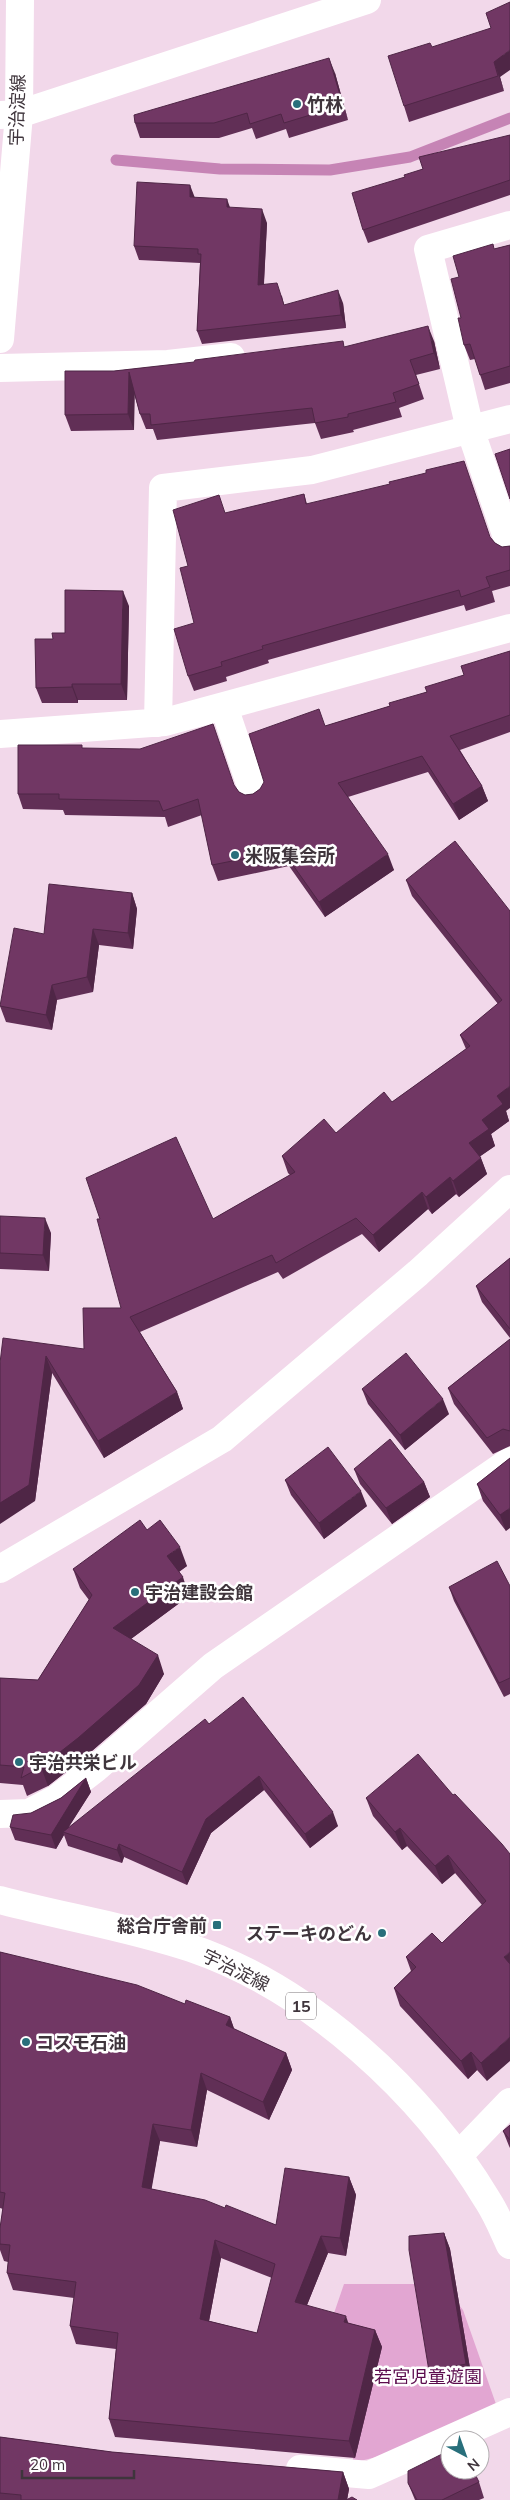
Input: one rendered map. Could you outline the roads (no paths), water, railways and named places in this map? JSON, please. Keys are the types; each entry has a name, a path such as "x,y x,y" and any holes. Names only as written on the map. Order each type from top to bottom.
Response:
{"street":[{"name":"宇治淀線","path":"0,339 9,114 20,0"},
{"path":"9,114 367,0"},
{"path":"510,225 428,250 470,428 510,546"},
{"path":"0,368 168,364 255,354"},
{"path":"158,722 162,488 312,470 510,419"},
{"path":"0,734 158,722 224,707 510,628"},
{"path":"224,707 254,795"},
{"path":"0,1570 222,1440 418,1273 510,1188"},
{"path":"0,1814 29,1813 56,1799 95,1769 213,1666 510,1461"},
{"name":"宇治淀線","path":"0,1900 136,1931 192,1949 252,1976 291,1998 364,2052 427,2116 458,2156 489,2202 510,2245"},
{"path":"458,2156 510,2102"},
{"path":"274,2466 369,2475 510,2412"}],"waterway":[{"path":"116,160 220,169 330,170 410,157 510,118"}],"place":[{"name":"竹林","path":"297,104"},
{"name":"米阪集会所","path":"235,855"},
{"name":"宇治建設会館","path":"135,1592"},
{"name":"宇治共栄ビル","path":"19,1762"},
{"name":"総合庁舎前","path":"217,1925"},
{"name":"ステーキのどん","path":"382,1933"},
{"name":"コスモ石油","path":"26,2042"}],"park label":[{"name":"若宮児童遊園","path":"428,2376"}]}
